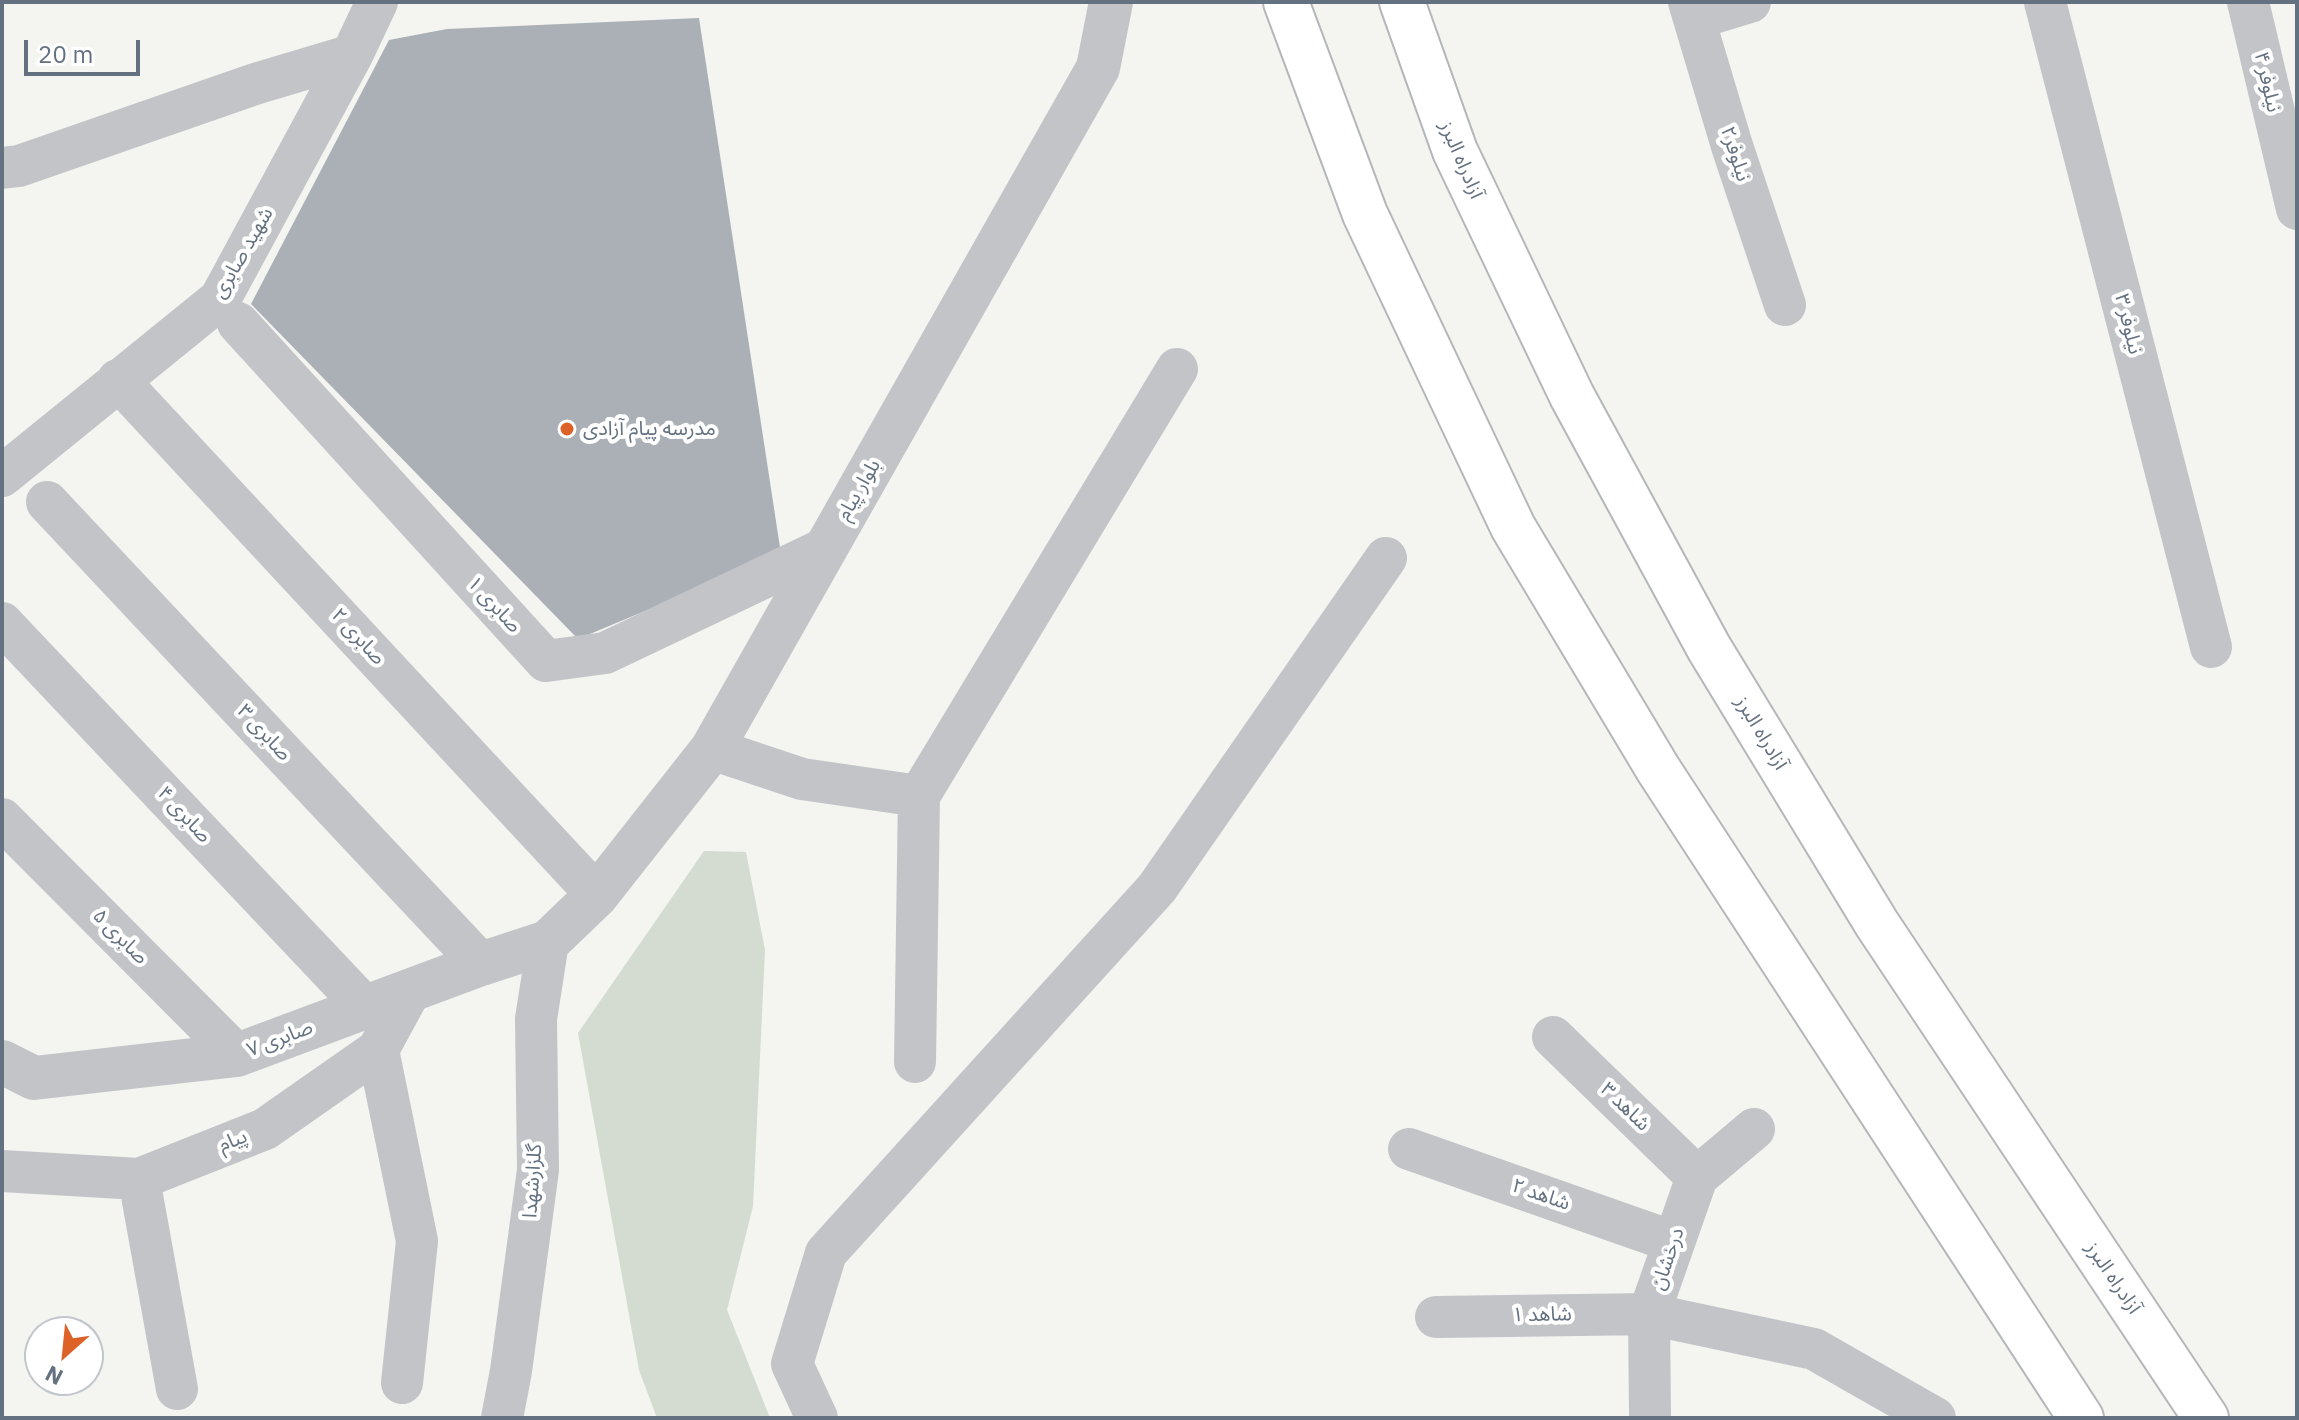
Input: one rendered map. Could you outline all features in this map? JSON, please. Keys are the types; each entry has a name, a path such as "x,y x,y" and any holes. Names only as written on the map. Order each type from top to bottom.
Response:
{"highway":[{"path":"1286,2 1365,214 1513,527 1658,769 2081,1418"},
{"name":"آزادراه البرز","path":"1402,2 1455,151 1572,396 1709,648 1877,924 2206,1418"}],"street":[{"name":"شهید صابری","path":"2,476 220,299 352,55 377,2"},
{"name":"بلوار پیام","path":"548,942 597,895 712,749 1098,68 1111,2"},
{"path":"1691,11 1750,2"},
{"name":"نیلوفر ۳","path":"2045,2 2211,647"},
{"name":"نیلوفر ۴","path":"2248,2 2297,209"},
{"name":"۲نیلوفر","path":"1691,11 1785,305"},
{"path":"2,168 19,166 255,84 352,55"},
{"name":"صابری ۱","path":"238,323 546,661 605,653 826,548"},
{"path":"915,1062 919,796 1177,369"},
{"name":"صابری ۲","path":"118,380 597,895"},
{"name":"صابری ۳","path":"47,502 481,964"},
{"path":"817,1418 792,1364 826,1253 1157,888 1386,558"},
{"name":"صابری ۴","path":"2,623 365,1007"},
{"path":"712,749 802,779 919,796"},
{"name":"صابری ۵","path":"2,819 237,1055"},
{"name":"صابری ۷","path":"2,1062 34,1078 237,1055 548,942"},
{"name":"گلزارشهدا","path":"502,1418 538,1170 536,1019 548,942"},
{"name":"پیام","path":"2,1171 139,1179 265,1129 378,1050 410,991"},
{"name":"شاهد ۳","path":"1553,1037 1697,1177"},
{"path":"378,1050 417,1241 402,1383"},
{"path":"1697,1177 1754,1129"},
{"name":"شاهد ۲","path":"1409,1149 1674,1242"},
{"name":"درخشان","path":"1650,1418 1649,1314 1697,1177"},
{"path":"139,1179 177,1389"},
{"name":"شاهد ۱","path":"1436,1317 1649,1314 1814,1349 1935,1418"}],"shaded area":[{"path":"704,851 746,852 765,950 753,1206 727,1310 770,1418 657,1418 639,1370 578,1033"}],"building":[{"name":"مدرسه پیام آزادی","path":"699,18 781,554 578,639 251,304 389,40 447,29"}],"place":[{"name":"مدرسه پیام آزادی","path":"567,429"}]}
